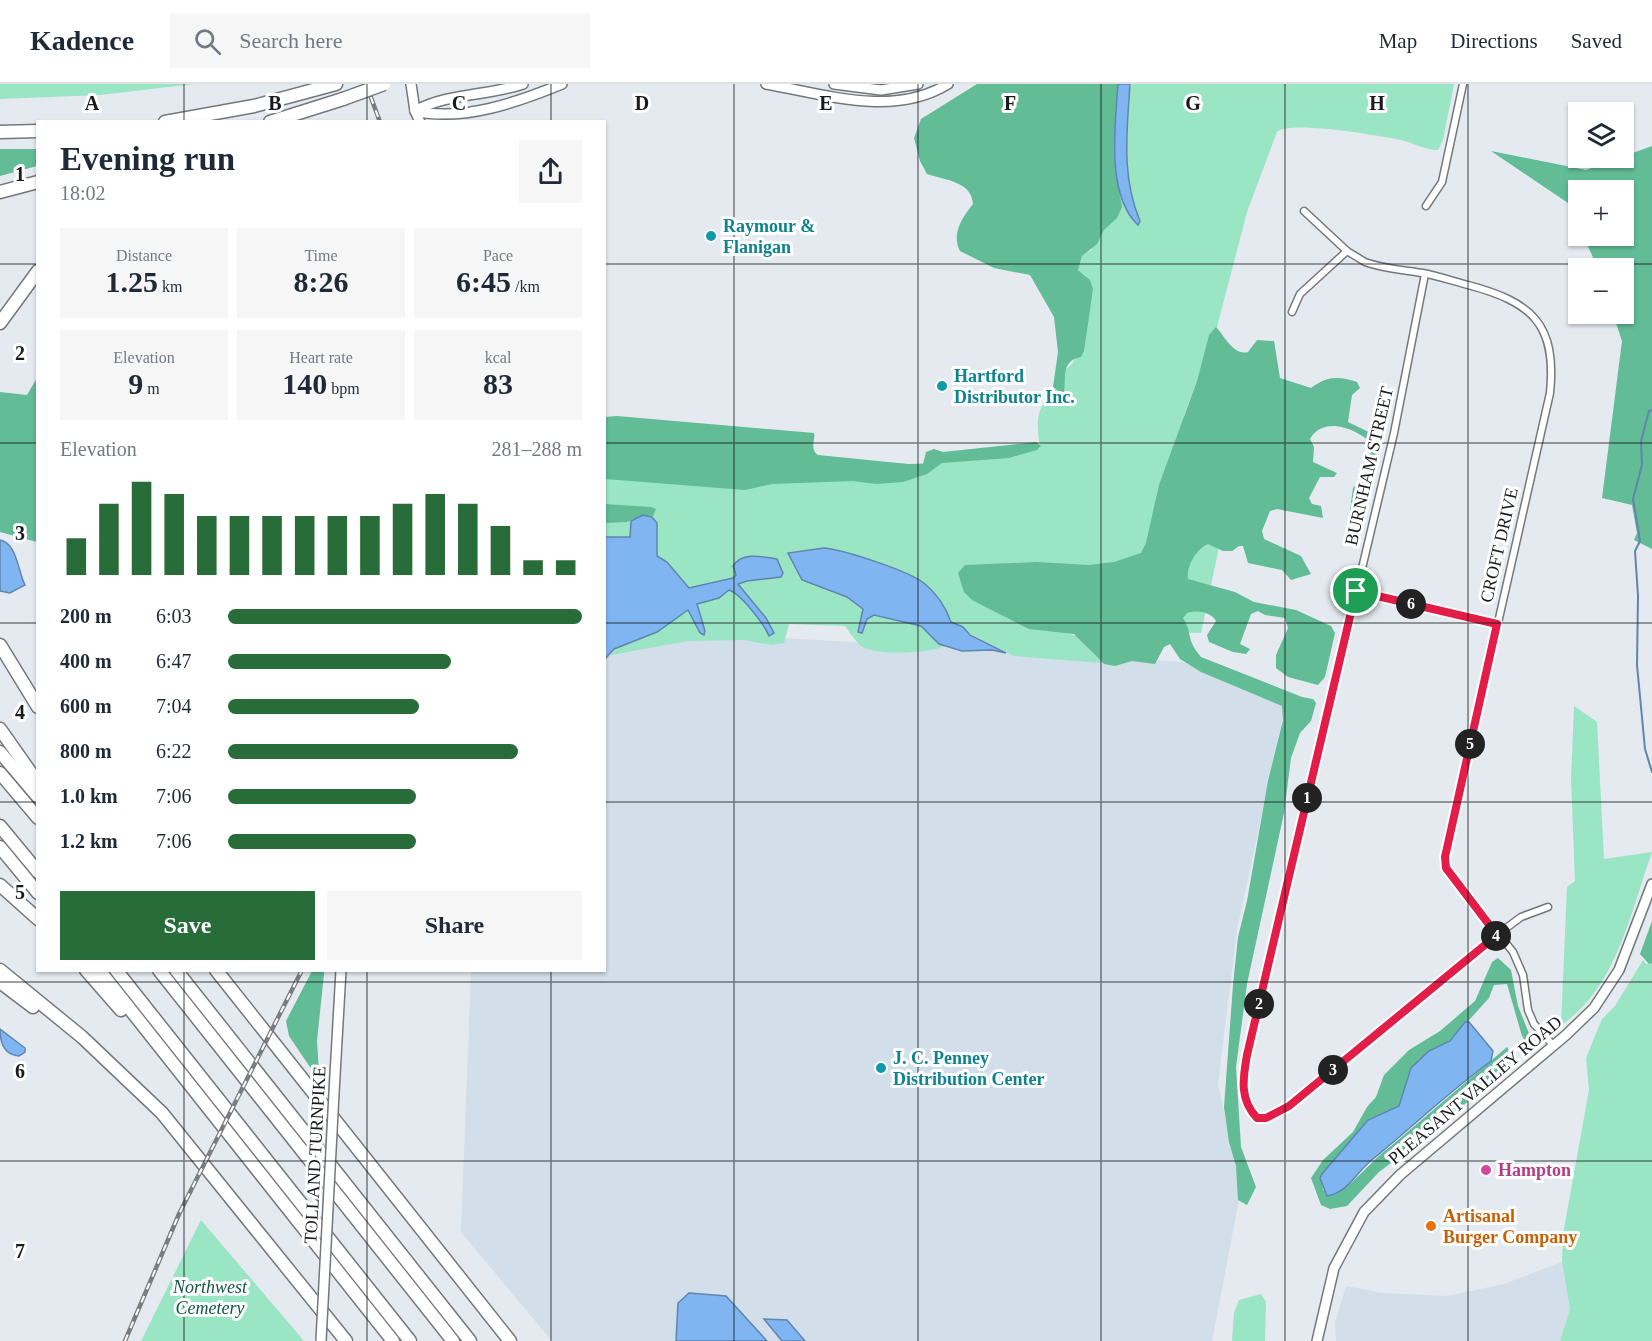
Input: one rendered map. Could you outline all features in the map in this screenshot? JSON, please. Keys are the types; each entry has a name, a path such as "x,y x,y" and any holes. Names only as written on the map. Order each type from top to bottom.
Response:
{"highway":[{"path":"175,120 264,103 336,84"},
{"path":"277,120 384,84"},
{"path":"299,120 316,113 329,104"},
{"path":"0,132 36,131"},
{"path":"0,192 36,183"},
{"path":"0,323 36,275"},
{"path":"0,645 36,704"},
{"path":"0,729 36,780"},
{"path":"0,752 36,795"},
{"path":"0,773 36,816"},
{"path":"0,826 36,870"},
{"path":"0,847 36,891"},
{"path":"0,885 36,917"},
{"path":"0,970 147,1097 181,1134 345,1341"},
{"path":"88,972 119,1009 147,1031"},
{"path":"101,972 393,1341"},
{"path":"118,972 410,1341"},
{"path":"161,972 453,1341"},
{"path":"178,972 470,1341"},
{"path":"218,972 510,1341"},
{"path":"0,982 102,1057"}],"main road":[{"path":"411,84 415,111 419,120"},
{"path":"415,111 432,102 493,93 523,84"},
{"path":"415,111 438,115 496,106 562,84"},
{"path":"767,84 858,100 898,101 929,93 948,84"},
{"path":"834,84 888,90 918,84"},
{"path":"858,100 860,88"},
{"path":"493,93 496,106"},
{"path":"413,120 415,111"},
{"name":"PLEASANT VALLEY ROAD","path":"1317,1341 1334,1268 1351,1233 1369,1206 1400,1175 1586,1016 1614,979 1652,884"},
{"name":"TOLLAND TURNPIKE","path":"321,1341 341,972"},
{"name":"PLEASANT VALLEY ROAD","path":"1321,1321 1323,1341"}],"street":[{"path":"1425,206 1442,182 1463,84"},
{"name":"CROFT DRIVE","path":"1304,211 1347,251 1378,266 1425,274 1496,292 1518,303 1535,318 1548,340 1553,365 1550,393 1445,857 1446,868 1519,964 1527,1010 1534,1024 1553,1045"},
{"path":"1292,312 1300,294 1347,251"},
{"name":"BURNHAM STREET","path":"1425,274 1394,433 1247,1055 1242,1085 1245,1101 1257,1118 1266,1118 1289,1106 1497,935"},
{"path":"1356,591 1497,624"},
{"path":"1497,935 1521,917 1548,907"}],"shaded area":[{"path":"684,632 1183,662 1285,707 1237,930 1218,1084 1241,1189 1212,1341 552,1341 461,1232 471,972 606,972 606,655"},
{"path":"1562,1262 1570,1309 1560,1341 1336,1341 1335,1323 1346,1286 1383,1293 1447,1296 1504,1284"}],"green space":[{"path":"0,84 194,84 100,95 0,99"},
{"path":"977,84 1118,84 1115,169 1122,207 1117,218 1104,230 1097,244 1082,256 1078,270 1090,280 1093,289 1084,351 1081,357 1069,363 1065,373 1063,395 1053,387 1058,352 1054,317 1030,275 994,268 960,251 957,232 973,204 971,196 968,190 956,183 927,174 920,161 914,138 921,119"},
{"path":"988,84 1454,84 1443,140 1438,150 1401,140 1336,130 1299,128 1277,132 1247,212 1217,327 1209,335 1197,381 1184,415 1242,437 1201,633 1057,630 1077,636 1102,663 1014,656 967,632 923,628 945,646 917,652 879,652 863,647 845,626 789,624 784,643 771,645 744,640 688,641 611,655 612,651 606,652 606,440 908,464 1014,457 1040,448 1038,422 1040,410 1053,387 1061,395 1065,370 1073,363 1093,289 1086,276 1078,270 1082,256 1092,249"},
{"path":"1652,146 1652,549 1634,540 1637,533 1632,505 1602,498 1622,341 1616,324 1634,324 1634,258 1593,258 1588,246 1634,246 1634,180 1568,180 1568,203 1491,151 1586,170 1634,168 1634,153"},
{"path":"0,149 36,149 36,166 0,176"},
{"path":"1216,327 1229,344 1238,351 1248,352 1257,340 1274,341 1280,378 1311,388 1322,381 1333,378 1357,382 1360,388 1352,395 1348,422 1377,436 1381,446 1361,521 1356,523 1349,518 1353,488 1363,476 1374,445 1360,434 1342,427 1324,427 1316,431 1310,439 1314,447 1313,462 1337,473 1334,477 1320,477 1309,498 1312,504 1321,506 1323,518 1277,509 1270,511 1262,531 1264,539 1301,556 1311,574 1291,580 1282,570 1248,563 1243,546 1232,551 1223,551 1208,544 1196,554 1190,564 1188,574 1188,579 1235,592 1254,602 1296,610 1331,626 1335,633 1325,677 1318,685 1288,677 1276,668 1276,655 1288,628 1285,618 1265,615 1258,611 1251,614 1240,644 1250,649 1246,654 1233,652 1209,642 1207,635 1216,621 1210,615 1194,612 1187,613 1183,618 1193,645 1201,657 1302,697 1313,699 1316,703 1311,721 1300,733 1291,758 1284,813 1247,984 1236,1067 1241,1147 1256,1187 1247,1205 1238,1200 1236,1166 1229,1142 1224,1107 1238,937 1247,901 1268,781 1283,720 1282,706 1201,672 1180,659 1170,644 1164,647 1155,664 1132,661 1115,666 1104,664 1074,634 1029,629 972,600 964,592 958,573 965,565 1037,562 1089,565 1114,562 1141,553 1146,543 1159,485 1197,381 1209,335"},
{"path":"36,380 36,542 0,532 0,392 27,395"},
{"path":"606,417 814,433 813,447 818,455 908,464 923,464 926,452 934,449 943,452 1036,442 1041,446 1037,450 1009,458 942,463 927,474 903,482 772,484 745,490 606,479"},
{"path":"606,504 656,509 653,516 643,515 627,522 606,523"},
{"path":"1574,706 1597,722 1604,859 1652,852 1628,923 1608,970 1580,1010 1561,1025 1567,887 1575,881 1571,779"},
{"path":"1652,921 1652,963 1649,964 1640,954"},
{"path":"1498,958 1511,970 1518,1006 1532,1041 1526,1042 1522,1036 1507,984 1494,985 1489,998 1450,1041 1429,1051 1408,1075 1404,1099 1399,1106 1371,1118 1322,1175 1323,1190 1334,1195 1341,1191 1383,1152 1507,1047 1513,1058 1510,1066 1427,1136 1379,1172 1347,1206 1330,1209 1321,1205 1311,1178 1323,1160 1353,1132 1367,1107 1376,1097 1384,1075 1409,1050 1440,1031 1475,1001 1492,962"},
{"path":"1643,960 1646,964 1652,963 1652,1341 1560,1341 1570,1309 1562,1262 1563,1234 1589,1090 1586,1058 1602,1019 1615,1006"},
{"path":"311,972 324,972 317,1041 319,1072 316,1076 289,1036 286,1021"},
{"name":"Northwest Cemetery","path":"201,1220 304,1341 141,1341"},
{"path":"1261,1294 1266,1302 1265,1341 1232,1341 1234,1313 1239,1300"}],"water":[{"path":"1118,84 1130,84 1127,153 1130,187 1140,221 1138,225 1128,212 1117,179 1115,140"},
{"path":"643,515 652,517 657,523 657,556 667,562 689,588 733,578 736,575 733,566 742,558 760,556 777,559 783,573 781,577 738,584 766,618 774,633 769,636 752,610 740,597 729,590 719,598 697,604 705,631 704,635 700,633 688,610 657,632 614,649 606,658 606,537 630,537 631,521"},
{"path":"0,540 6,542 14,552 25,585 10,593 0,591"},
{"path":"824,548 876,562 917,579 937,597 951,622 963,627 970,635 1006,653 992,650 962,651 939,644 921,626 874,615 867,619 862,633 858,632 863,609 847,597 802,580 788,553"},
{"path":"1465,1022 1469,1022 1493,1051 1491,1061 1367,1164 1341,1191 1327,1196 1320,1178 1322,1174 1368,1120 1399,1106 1411,1068 1429,1051 1450,1041"},
{"path":"0,1029 25,1048 25,1052 19,1056 6,1051"},
{"path":"689,1293 726,1296 767,1341 676,1341 678,1303"},
{"path":"764,1319 787,1320 805,1341 782,1341"}],"waterway":[{"path":"1652,410 1649,411 1641,441 1642,465 1633,499 1640,541 1635,551 1638,596 1637,665 1645,749 1652,772"}],"railway":[{"path":"366,84 379,120"},
{"path":"125,1341 179,1214 301,972"}],"place":[{"name":"Raymour & Flanigan","path":"711,236"},
{"name":"Hartford Distributor Inc.","path":"942,386"},
{"name":"J. C. Penney Distribution Center","path":"881,1068"},
{"name":"Hampton","path":"1486,1170"},
{"name":"Artisanal Burger Company","path":"1431,1226"}],"route":[{"path":"1356,591 1497,624 1445,857 1446,868 1497,935 1289,1106 1276,1115 1257,1118 1245,1101 1242,1085 1247,1055 1356,591"}]}
